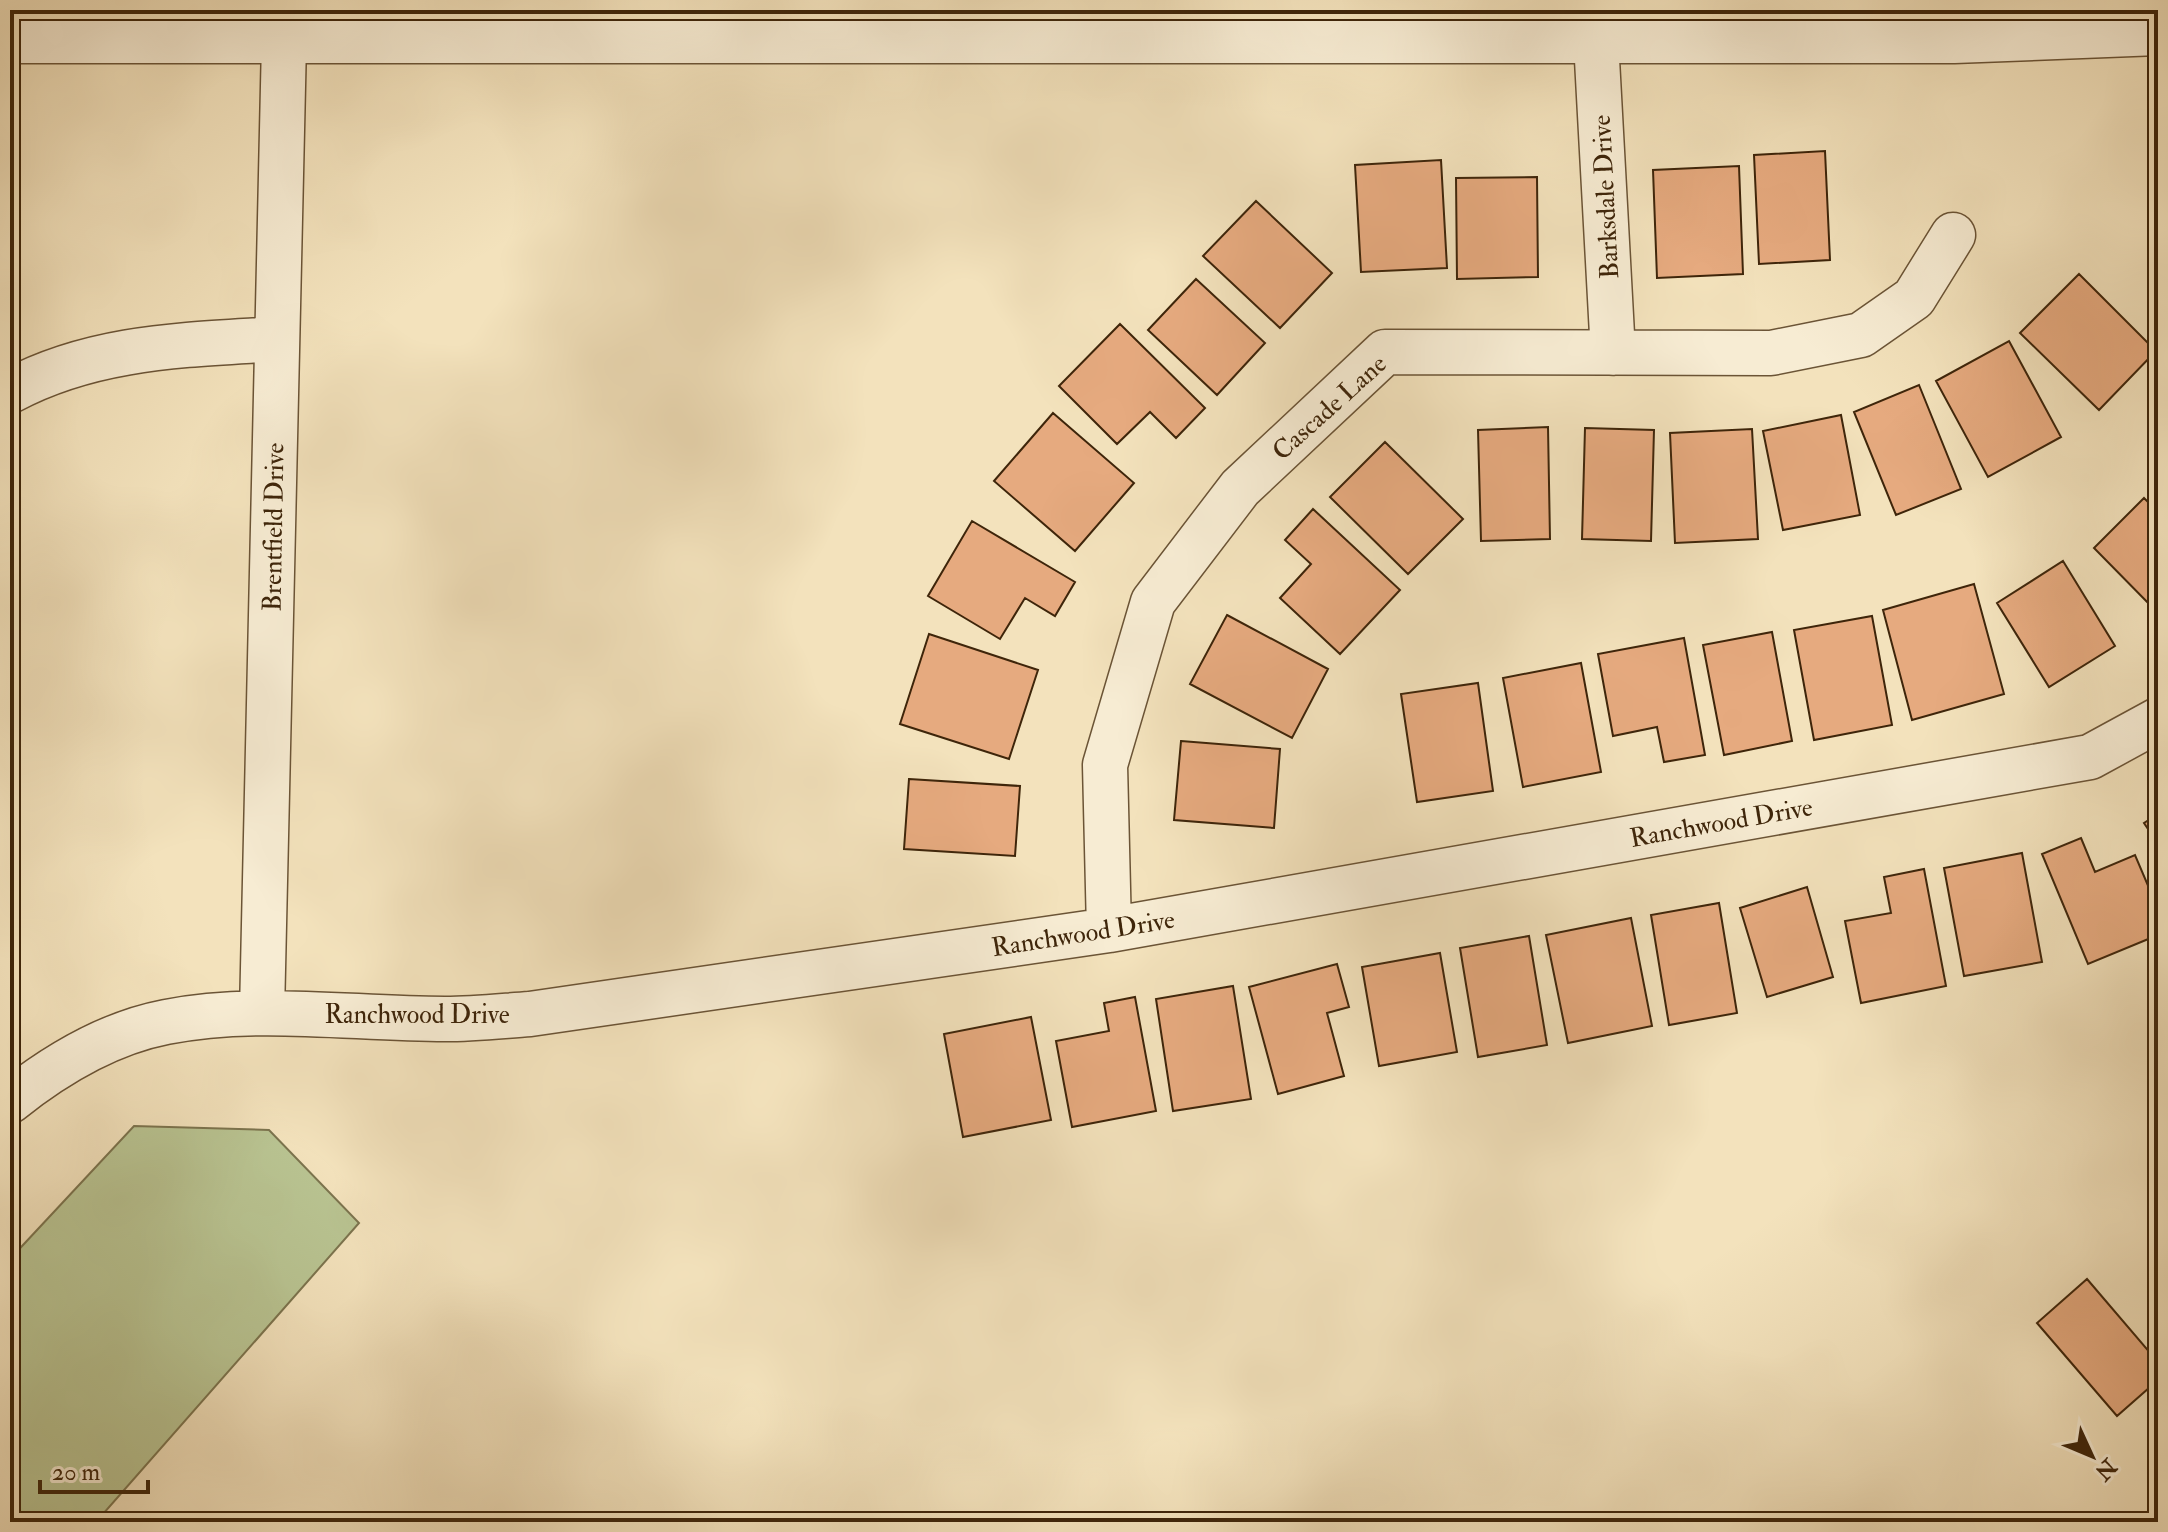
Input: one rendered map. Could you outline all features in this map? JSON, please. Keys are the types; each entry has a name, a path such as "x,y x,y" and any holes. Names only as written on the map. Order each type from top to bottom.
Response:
{"street":[{"path":"10,41 1954,41 2158,33"},
{"name":"Barksdale Drive","path":"1596,41 1613,353"},
{"name":"Brentfield Drive","path":"262,1013 284,42"},
{"name":"Cascade Lane","path":"1109,930 1105,765 1153,602 1240,488 1385,352 1771,353 1861,335 1914,298 1953,235"},
{"path":"10,391 42,374 103,355 155,346 277,339"},
{"name":"Ranchwood Drive","path":"10,1101 71,1059 123,1035 165,1022 262,1013 446,1019 530,1014 1109,930 2090,757 2158,720"}],"green space":[{"path":"134,1126 269,1130 359,1223 96,1522 10,1522 10,1259"}],"building":[{"path":"1825,151 1830,260 1759,264 1754,155"},
{"path":"1441,160 1447,268 1361,272 1355,165"},
{"path":"1739,166 1743,274 1657,278 1653,170"},
{"path":"1537,177 1538,277 1457,279 1456,178"},
{"path":"1256,201 1332,273 1280,328 1203,256"},
{"path":"2079,274 2156,351 2099,410 2020,333"},
{"path":"1196,279 1265,343 1217,395 1148,330"},
{"path":"1120,324 1205,408 1176,438 1150,412 1117,444 1059,386"},
{"path":"2009,341 2061,437 1988,477 1936,381"},
{"path":"1919,385 1961,489 1896,515 1854,412"},
{"path":"1053,413 1134,483 1075,551 994,481"},
{"path":"1841,415 1860,515 1783,530 1763,431"},
{"path":"1548,427 1550,539 1481,541 1478,430"},
{"path":"1585,428 1654,430 1651,541 1582,539"},
{"path":"1752,429 1758,539 1675,543 1670,433"},
{"path":"1385,442 1463,519 1408,574 1330,497"},
{"path":"2144,498 2158,512 2158,613 2094,548"},
{"path":"1313,509 1400,590 1340,654 1280,598 1311,564 1285,540"},
{"path":"972,521 1075,582 1055,616 1025,598 1000,639 928,596"},
{"path":"2063,561 2115,646 2049,687 1997,603"},
{"path":"1974,584 2004,694 1912,720 1883,610"},
{"path":"1227,615 1328,669 1292,738 1190,684"},
{"path":"1872,616 1892,725 1814,740 1794,630"},
{"path":"1772,632 1792,741 1724,755 1703,645"},
{"path":"929,634 1038,670 1009,759 900,724"},
{"path":"1684,638 1705,755 1664,762 1657,727 1613,736 1598,654"},
{"path":"1581,663 1601,772 1523,787 1503,678"},
{"path":"1478,683 1493,791 1417,802 1401,694"},
{"path":"1181,741 1280,749 1274,828 1174,820"},
{"path":"909,779 1020,786 1015,856 904,849"},
{"path":"2158,814 2158,844 2144,823"},
{"path":"2081,838 2095,872 2135,855 2158,909 2158,935 2088,964 2042,854"},
{"path":"2022,853 2042,962 1964,976 1944,868"},
{"path":"1924,869 1946,986 1861,1003 1845,921 1891,913 1884,877"},
{"path":"1807,887 1833,977 1767,997 1740,908"},
{"path":"1719,903 1737,1013 1669,1025 1651,915"},
{"path":"1631,918 1652,1026 1568,1043 1546,935"},
{"path":"1529,936 1547,1045 1478,1057 1460,948"},
{"path":"1440,953 1457,1052 1379,1066 1362,967"},
{"path":"1337,964 1349,1007 1327,1013 1344,1076 1278,1094 1249,987"},
{"path":"1233,986 1251,1099 1173,1111 1156,999"},
{"path":"1135,997 1156,1111 1072,1127 1056,1041 1109,1031 1104,1003"},
{"path":"1031,1017 1051,1120 963,1137 944,1034"},
{"path":"2087,1279 2158,1362 2158,1380 2117,1416 2037,1323"}]}
